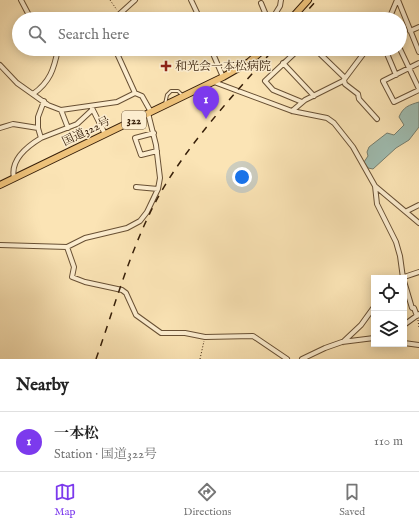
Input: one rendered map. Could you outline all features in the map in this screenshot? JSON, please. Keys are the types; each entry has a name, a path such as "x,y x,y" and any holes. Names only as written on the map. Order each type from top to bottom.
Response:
{"highway":[{"path":"297,12 308,0"},
{"name":"国道322号","path":"0,185 223,78 256,56"}],"street":[{"path":"21,0 27,12"},
{"path":"121,12 135,0"},
{"path":"191,0 197,12"},
{"path":"276,12 280,6 281,0"},
{"path":"392,12 397,0"},
{"path":"397,0 402,12"},
{"path":"261,3 265,12"},
{"path":"407,24 419,52"},
{"path":"410,31 419,26"},
{"path":"33,94 45,85 53,72 56,56"},
{"path":"0,245 68,247 85,238 134,225 147,212 158,189 160,174 154,133 150,113 142,96 135,93 118,56"},
{"path":"214,56 223,78"},
{"path":"291,56 265,81 273,90 302,102"},
{"path":"322,56 345,79 346,84 358,94 359,99 378,119"},
{"path":"292,110 302,102 345,79 362,56"},
{"path":"388,56 396,75"},
{"path":"403,56 409,68 419,90 394,102 382,82 396,75 409,68 419,63"},
{"path":"283,63 314,96"},
{"path":"0,65 17,82 33,94 61,110 70,110 90,104 117,102 135,93"},
{"path":"213,82 292,110 327,118 334,123 353,147 375,186 407,211 419,223"},
{"path":"41,138 38,128 38,117 44,101"},
{"path":"90,104 105,134"},
{"path":"61,110 68,128"},
{"path":"14,178 12,170 18,158 30,144 41,138 68,128 84,119 92,110"},
{"path":"0,128 13,124 38,128"},
{"path":"154,133 135,138 141,154 157,151"},
{"path":"375,186 377,204 396,242 403,275"},
{"path":"136,187 158,189"},
{"path":"407,211 419,205"},
{"path":"68,247 74,267 72,277 122,290 126,293 136,315 160,333 186,333 205,337 253,336 287,359"},
{"path":"407,276 419,272"},
{"path":"407,291 412,308 414,308 418,315 407,323"},
{"path":"342,342 362,325 371,311"},
{"path":"302,359 342,342 371,339"},
{"path":"407,343 419,345"}],"lane":[{"path":"165,105 166,95 171,92 178,91 183,96"}],"path":[{"path":"110,0 119,12"},
{"path":"418,315 419,328"},
{"path":"200,359 205,337"}],"water":[{"path":"419,102 419,127 409,140 396,148 373,169 368,168 364,162 368,156 367,152 369,147 387,133 394,135 404,125 399,117 402,111 409,105"}],"railway":[{"path":"306,12 317,0"},
{"path":"96,359 127,268 155,202 179,164 204,130 268,56"}],"place":[{"name":"和光会一本松病院","path":"166,66"},
{"name":"一本松","path":"206,119"}]}
